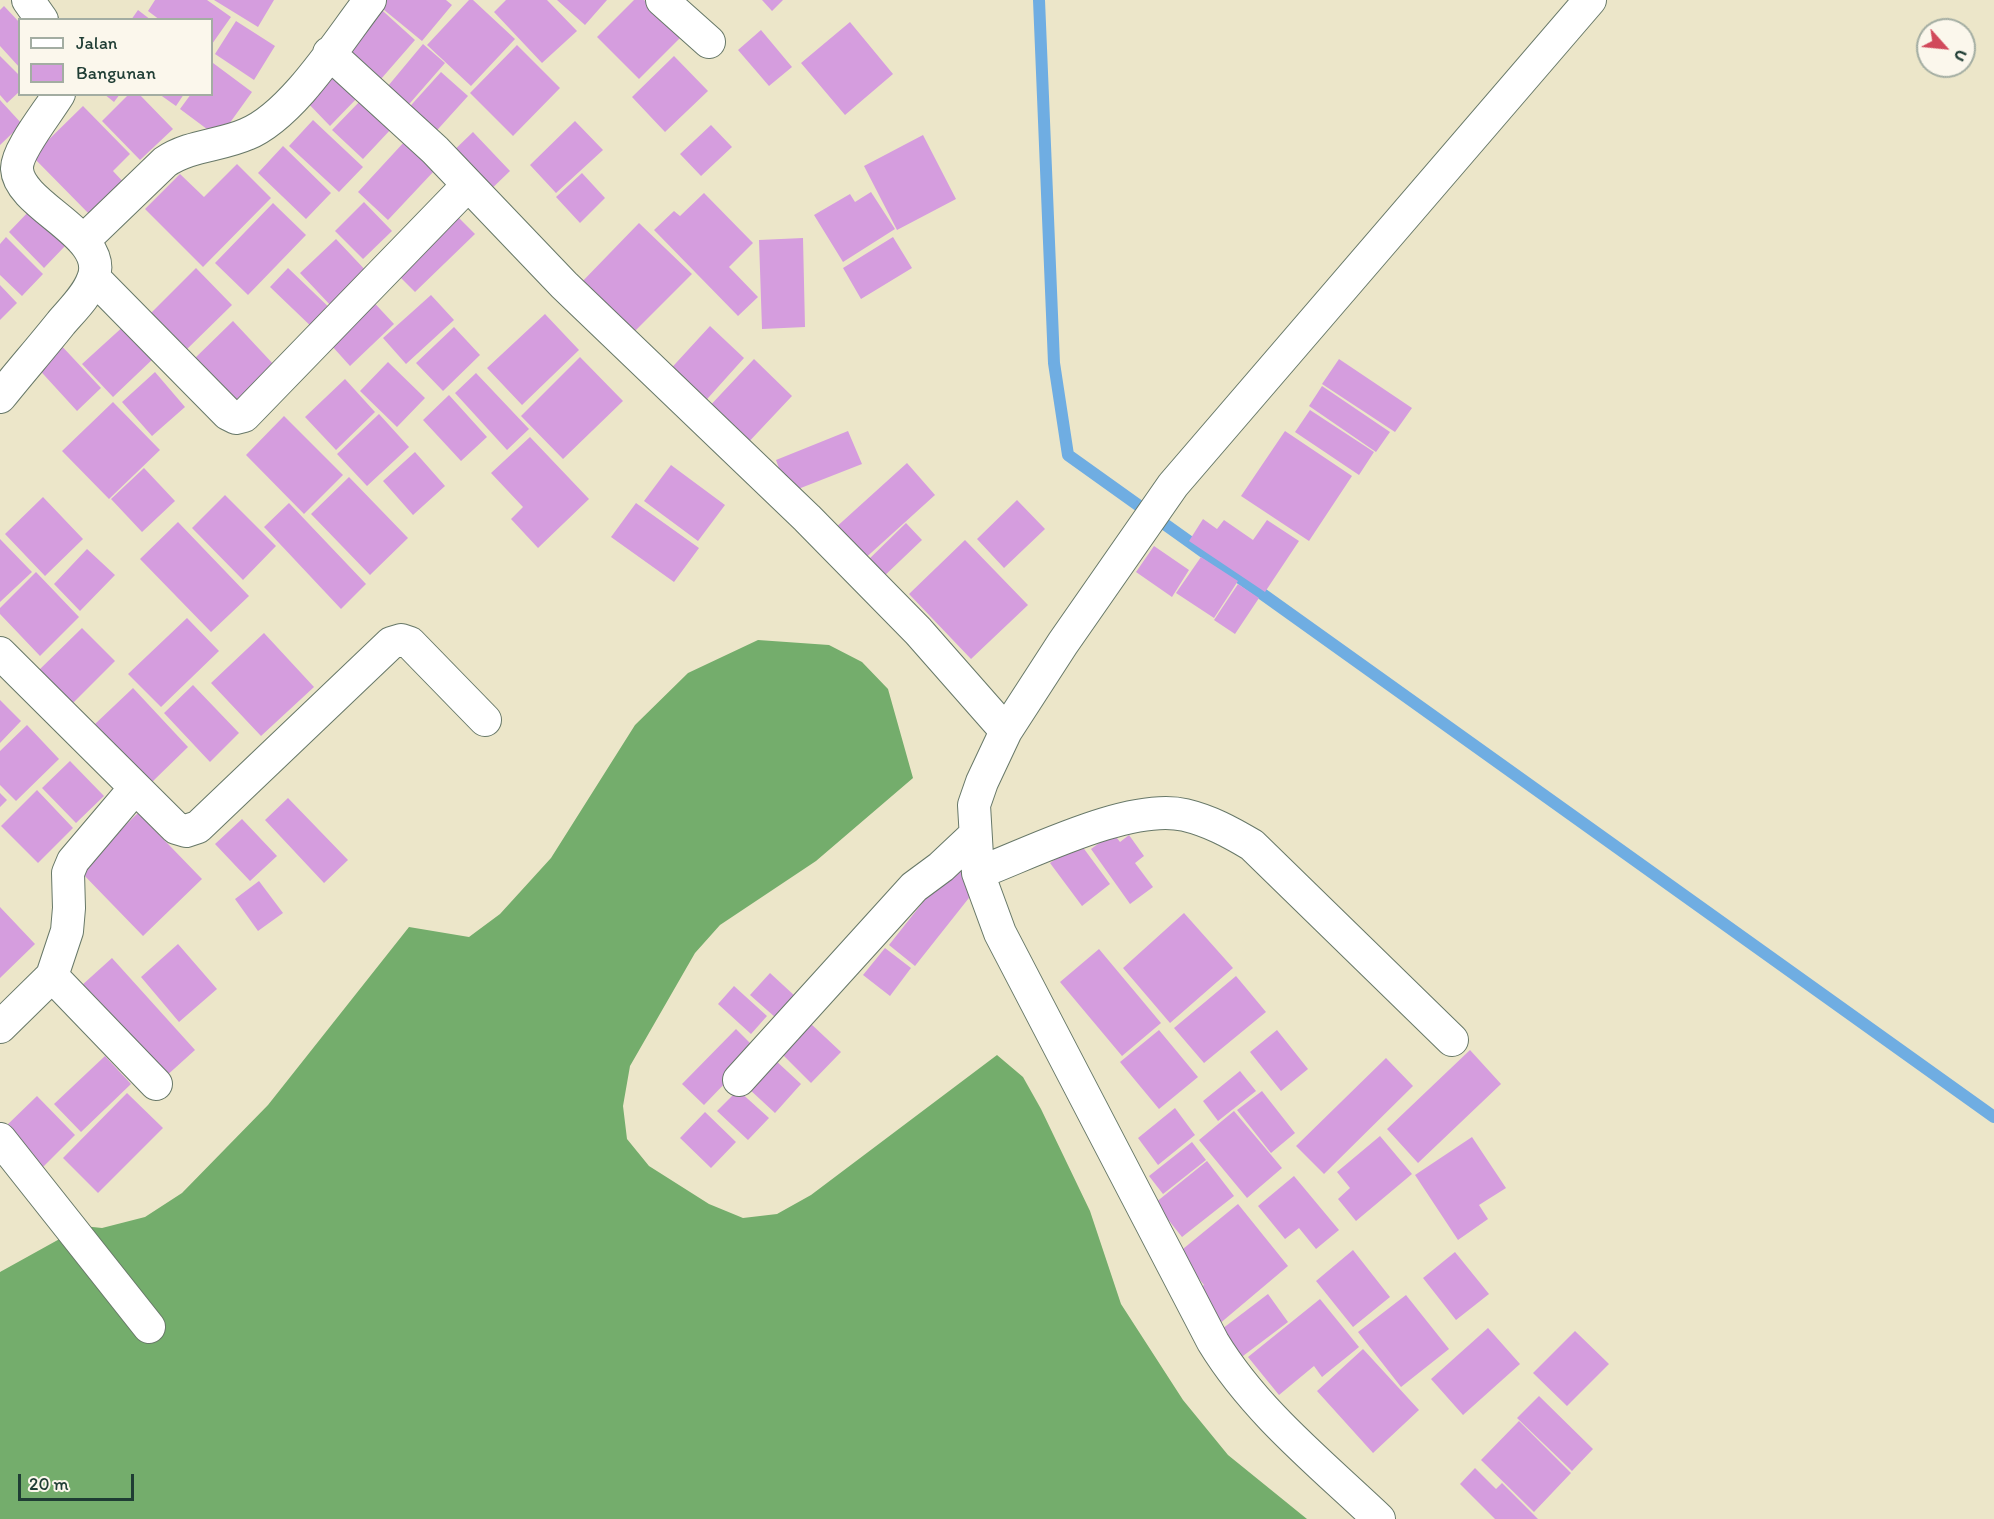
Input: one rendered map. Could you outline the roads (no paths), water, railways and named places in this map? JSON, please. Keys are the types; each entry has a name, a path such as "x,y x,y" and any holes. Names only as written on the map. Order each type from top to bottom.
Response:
{"street":[{"path":"28,0 41,18"},
{"path":"83,241 165,162 178,153 249,134 279,114 370,0"},
{"path":"662,0 709,42"},
{"path":"1379,1519 1255,1400 1233,1375 1213,1342 1000,933 978,873 974,805 1006,731 1173,485 1590,0"},
{"path":"329,52 435,150 564,285 823,534 918,631 1006,731"},
{"path":"0,397 78,303 94,278 95,260 83,241 8,172 58,96"},
{"path":"94,278 228,414 236,418 251,409 468,185"},
{"path":"0,653 176,828 186,831 198,827 391,643 400,640 410,643 485,720"},
{"path":"0,1027 52,976 67,931 68,873 73,861 135,788"},
{"path":"978,873 1125,816 1152,813 1183,814 1220,826 1259,852 1452,1040"},
{"path":"739,1080 914,886 941,867 975,835"},
{"path":"52,976 156,1084"},
{"path":"0,1139 149,1327"}],"waterway":[{"path":"1039,0 1054,363 1068,455 1994,1117"}]}
